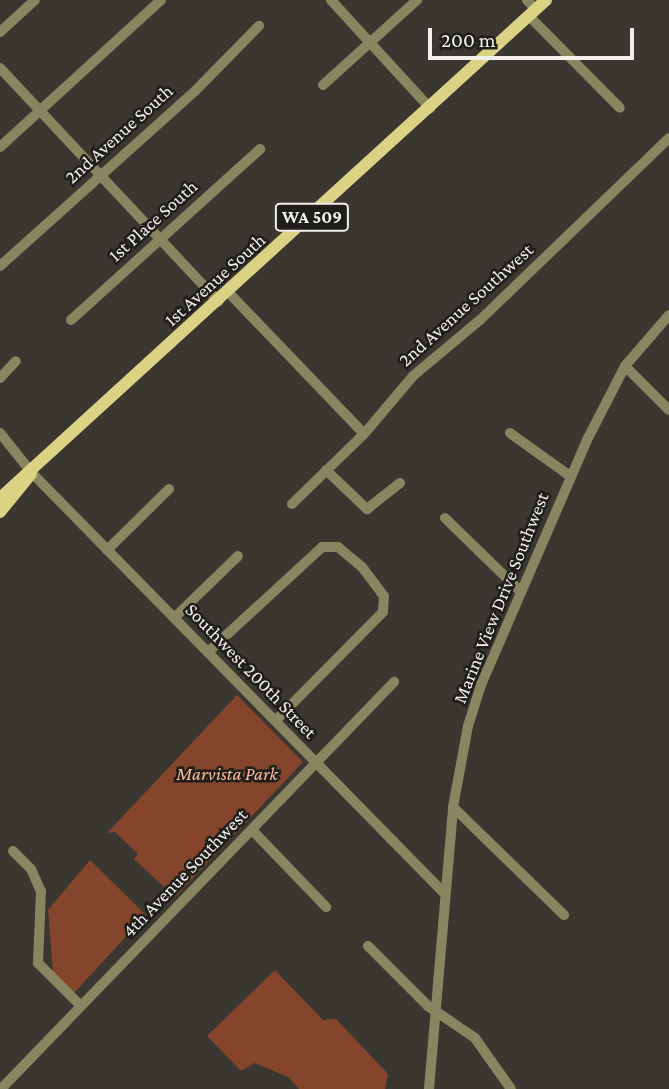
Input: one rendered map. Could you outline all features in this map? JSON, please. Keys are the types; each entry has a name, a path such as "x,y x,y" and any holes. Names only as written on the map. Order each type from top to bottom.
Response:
{"main road":[{"name":"1st Avenue South","path":"0,498 32,473 430,108 530,9 546,0"},
{"name":"1st Avenue South","path":"0,512 32,473"}],"street":[{"path":"0,32 35,0"},
{"path":"0,147 161,0"},
{"path":"331,0 430,108"},
{"path":"323,85 417,0"},
{"path":"530,9 620,108"},
{"name":"2nd Avenue South","path":"0,266 195,90 259,26"},
{"path":"0,68 158,240 224,298 363,434"},
{"name":"2nd Avenue Southwest","path":"292,503 363,434 413,376 480,320 669,138"},
{"name":"1st Place South","path":"71,320 260,149"},
{"name":"Marine View Drive Southwest","path":"429,1089 444,893 458,765 481,685 570,476 625,366 669,316"},
{"path":"0,378 16,361"},
{"path":"625,366 669,410"},
{"name":"Southwest 200th Street","path":"0,433 32,473 444,893"},
{"path":"510,433 570,476"},
{"path":"326,470 367,509 400,483"},
{"path":"107,550 169,489"},
{"path":"445,518 520,591"},
{"path":"208,652 307,558 330,545 348,553 380,588 383,612 276,720"},
{"path":"174,618 238,556"},
{"name":"4th Avenue Southwest","path":"2,1087 394,682"},
{"path":"453,807 564,915"},
{"path":"252,830 326,907"},
{"path":"13,851 31,869 41,891 38,963 80,1005"},
{"path":"368,946 436,1012 474,1038 512,1089"}],"green space":[{"name":"Marvista Park","path":"237,695 303,762 175,897 134,859 138,854 115,832 107,833"},
{"path":"90,860 146,915 74,993 53,972 48,910"},
{"path":"275,970 323,1020 336,1019 388,1074 385,1089 299,1089 288,1077 255,1063 241,1071 207,1036"}]}
